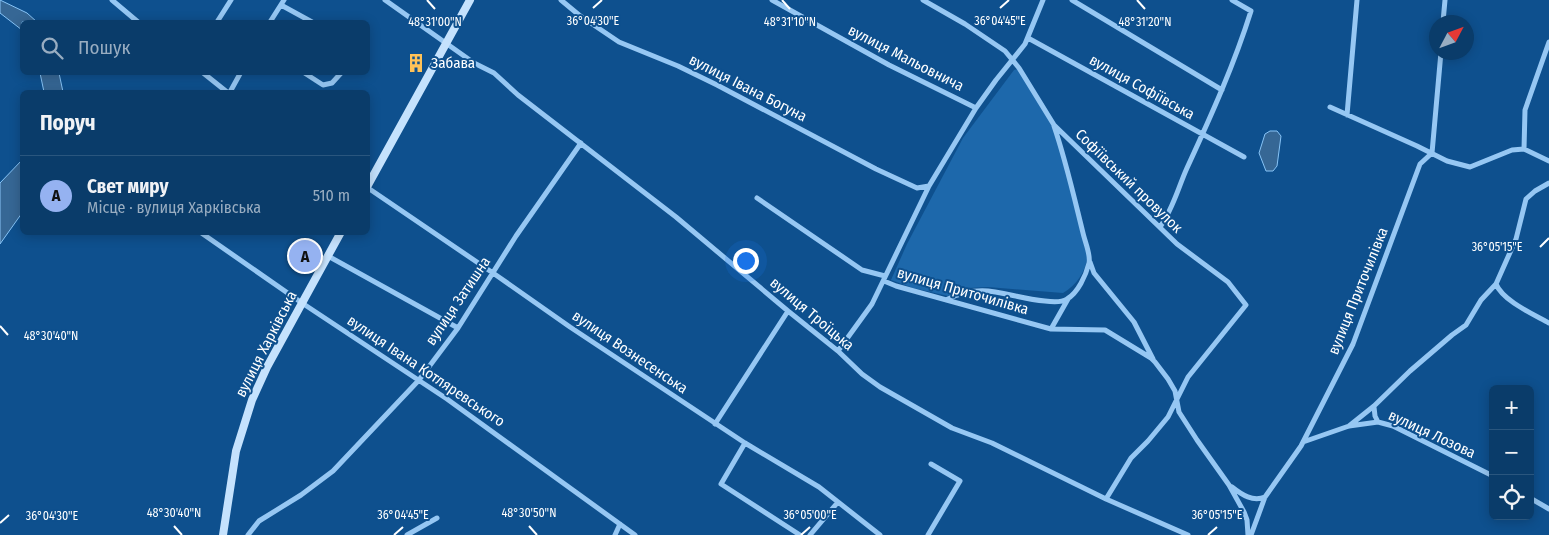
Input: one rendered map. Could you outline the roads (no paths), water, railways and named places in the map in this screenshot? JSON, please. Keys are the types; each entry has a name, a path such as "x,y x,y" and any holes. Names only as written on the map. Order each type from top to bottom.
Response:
{"street":[{"path":"112,0 136,20"},
{"path":"218,20 231,0"},
{"name":"вулиця Троїцька","path":"385,0 474,63 494,73 518,95 676,217 788,311 802,320 862,374 874,382 952,428 992,443 1106,499 1188,535"},
{"path":"370,183 470,0"},
{"name":"вулиця Івана Богуна","path":"561,0 579,15 619,42 678,66 717,85 876,169 917,188 929,186"},
{"name":"вулиця Мальовнича","path":"772,0 889,65 976,108"},
{"path":"923,0 990,40 1012,59"},
{"path":"838,351 872,304 929,186 976,108 1028,38 1043,0"},
{"path":"1072,0 1222,90"},
{"path":"1160,227 1177,195 1222,90 1251,11 1232,0"},
{"path":"1347,115 1357,0"},
{"path":"1444,15 1445,0"},
{"path":"271,20 282,3 309,20"},
{"name":"вулиця Софіївська","path":"1028,38 1244,157"},
{"path":"1524,149 1525,110 1549,42"},
{"name":"Софіївський провулок","path":"1012,59 1054,125 1177,244 1225,279 1246,305 1188,378 1180,390 1177,402"},
{"path":"1432,153 1440,60"},
{"path":"206,75 225,90"},
{"path":"229,90 239,75"},
{"path":"308,75 323,85 332,83 339,75"},
{"path":"1330,107 1447,161 1470,167 1512,150 1524,149 1549,161"},
{"path":"1054,125 1066,161 1089,262 1094,273 1134,322 1155,362"},
{"name":"вулиця Затишна","path":"248,535 259,521 301,495 333,471 419,380 458,328 516,236 581,143"},
{"name":"вулиця Приточилівка","path":"1249,535 1265,497 1302,442 1354,344 1420,164 1432,153"},
{"path":"1349,426 1374,406 1410,371 1466,325 1482,300 1496,284 1516,239 1526,199 1549,183"},
{"name":"вулиця Вознесенська","path":"370,188 570,327 715,424 802,476 880,535"},
{"name":"вулиця Приточилівка","path":"757,198 862,270 884,278 896,286 1051,329 1105,330 1120,338 1155,362 1173,388 1179,412 1229,484 1246,516 1249,535"},
{"name":"вулиця Івана Котляревського","path":"204,235 302,303 419,380 635,535"},
{"name":"вулиця Харківська","path":"224,535 236,451 246,416 266,367 339,235"},
{"path":"328,256 458,328"},
{"path":"1051,329 1068,299 1081,282 1089,262"},
{"path":"1496,284 1498,290 1508,299 1549,323"},
{"path":"947,300 964,292 982,291 1002,292 1043,301 1068,299"},
{"path":"715,424 788,311"},
{"path":"1106,499 1131,458 1168,417 1177,402"},
{"path":"1374,406 1373,410 1378,422"},
{"name":"вулиця Лозова","path":"1302,442 1349,426 1378,422 1393,426 1491,475"},
{"path":"745,443 721,484 800,535"},
{"path":"928,535 960,482 930,464"},
{"path":"1229,484 1239,493 1251,499 1265,497"},
{"path":"1534,500 1549,509"},
{"path":"810,535 838,502"},
{"path":"407,535 437,518"},
{"path":"615,535 620,524"}],"place":[{"name":"Забава","path":"416,63"},
{"name":"Свет миру","path":"305,256"}]}
